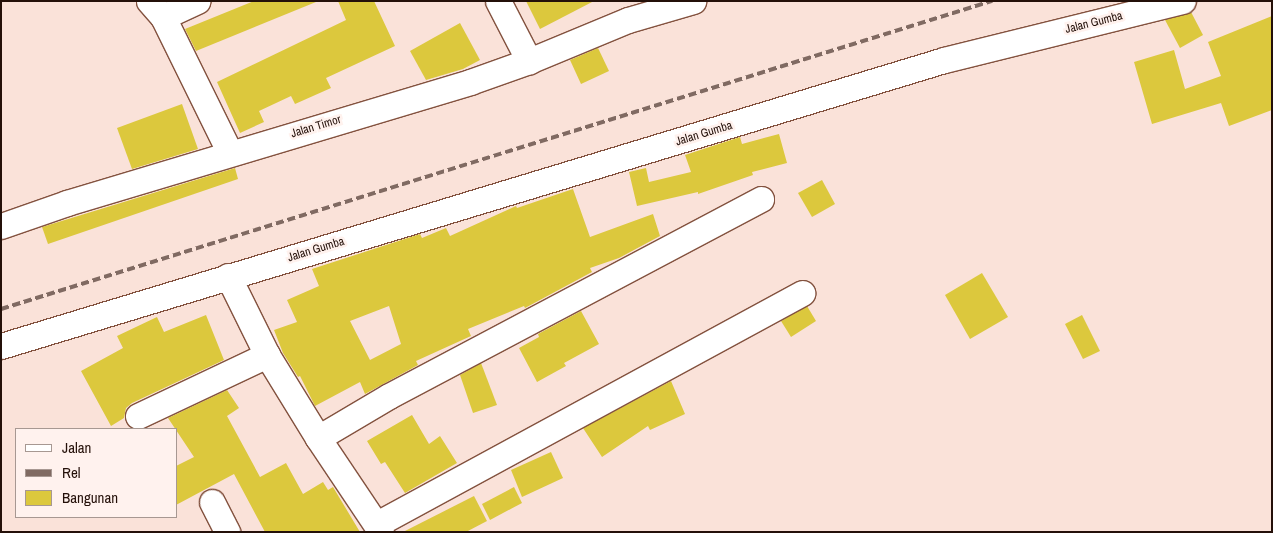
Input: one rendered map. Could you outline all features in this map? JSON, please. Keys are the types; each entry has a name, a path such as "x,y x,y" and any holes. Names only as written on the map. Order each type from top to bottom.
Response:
{"street":[{"path":"198,1 156,9 230,153"},
{"path":"498,1 529,61"},
{"name":"Jalan Timor","path":"1,226 67,202 470,82 529,61 628,20 693,1"},
{"name":"Jalan Gumba","path":"1,346 944,60 1183,1"},
{"path":"318,438 389,396 762,199"},
{"path":"228,276 267,355 318,438 379,528 802,293"},
{"path":"138,416 267,355"},
{"path":"212,502 227,532"}],"building":[{"path":"254,1 316,2 196,51 185,29"},
{"path":"338,1 374,1 395,46 326,78 331,88 295,104 291,96 259,111 264,122 240,133 217,82 346,20"},
{"path":"526,1 594,1 540,29"},
{"path":"1191,12 1203,35 1180,48 1165,20"},
{"path":"1272,16 1272,110 1229,126 1221,103 1152,124 1134,62 1174,50 1185,89 1221,76 1208,42"},
{"path":"460,23 480,60 463,69 426,80 410,51"},
{"path":"598,48 609,71 581,84 570,60"},
{"path":"182,104 198,149 132,169 117,128"},
{"path":"779,134 787,163 752,172 753,175 698,194 698,192 637,206 629,172 646,168 649,182 691,172 685,155 740,137 742,144"},
{"path":"235,168 238,179 48,244 42,227"},
{"path":"822,180 835,204 812,217 798,193"},
{"path":"573,189 590,237 653,214 660,236 619,258 590,268 592,272 525,308 524,306 468,329 471,336 416,361 418,365 365,394 360,382 315,406 300,376 298,377 283,353 274,330 297,322 287,300 319,286 312,269 420,234 422,238 446,228 450,236 516,206 517,208","holes":["389,306 401,344 370,360 350,321"]},
{"path":"982,273 1008,317 970,339 945,295"},
{"path":"807,306 816,321 791,337 781,321"},
{"path":"581,311 599,344 564,363 566,366 537,382 519,348 539,337 538,334"},
{"path":"206,315 224,360 132,403 126,408 124,418 111,426 81,371 123,348 117,336 157,317 164,332"},
{"path":"1082,315 1100,351 1083,359 1065,324"},
{"path":"481,363 497,405 473,413 460,375"},
{"path":"671,381 685,414 650,430 648,426 602,457 583,428"},
{"path":"227,390 239,408 227,416 260,477 286,463 303,494 323,482 328,490 333,487 360,532 265,532 234,474 178,504 178,465 194,457 178,433 178,428 175,428 168,418"},
{"path":"412,415 429,444 440,436 457,463 405,493 385,462 381,464 367,441"},
{"path":"551,452 563,478 522,497 511,470"},
{"path":"514,487 522,503 490,520 482,504"},
{"path":"474,496 487,521 466,532 403,532"}],"railway":[{"path":"1,309 992,1"}]}
